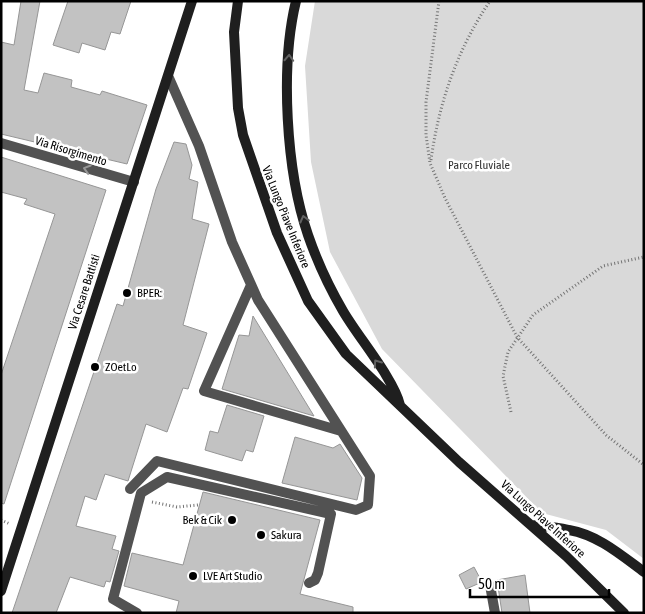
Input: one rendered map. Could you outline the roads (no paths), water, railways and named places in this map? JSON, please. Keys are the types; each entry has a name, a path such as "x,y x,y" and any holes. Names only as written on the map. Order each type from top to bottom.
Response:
{"main road":[{"name":"Via Cesare Battisti","path":"1,591 169,78 192,1"},
{"name":"Via Lungo Piave Inferiore","path":"238,1 234,32 238,108 250,158 277,233 308,300 346,354 459,462 566,556 624,613"},
{"name":"Via Lungo Piave Inferiore","path":"296,1 289,48 289,125 298,196 305,225 338,302 354,330 394,388 400,406"},
{"path":"530,525 571,530 602,542 644,572"}],"street":[{"path":"130,489 157,461 356,510 368,505 370,476 258,300 232,242 199,146 169,78"},
{"name":"Via Risorgimento","path":"1,142 134,182"},
{"path":"251,285 204,391 341,431"},
{"path":"136,613 113,599 140,493 167,477 331,514 318,572 315,580 309,582"},
{"path":"490,585 494,613"}],"place":[{"name":"BPER:","path":"127,293"},
{"name":"ZOetLo","path":"95,367"},
{"name":"Bek & Cik","path":"232,520"},
{"name":"Sakura","path":"261,535"},
{"name":"LVE Art Studio","path":"193,576"}],"park label":[{"name":"Parco Fluviale","path":"479,165"}]}
